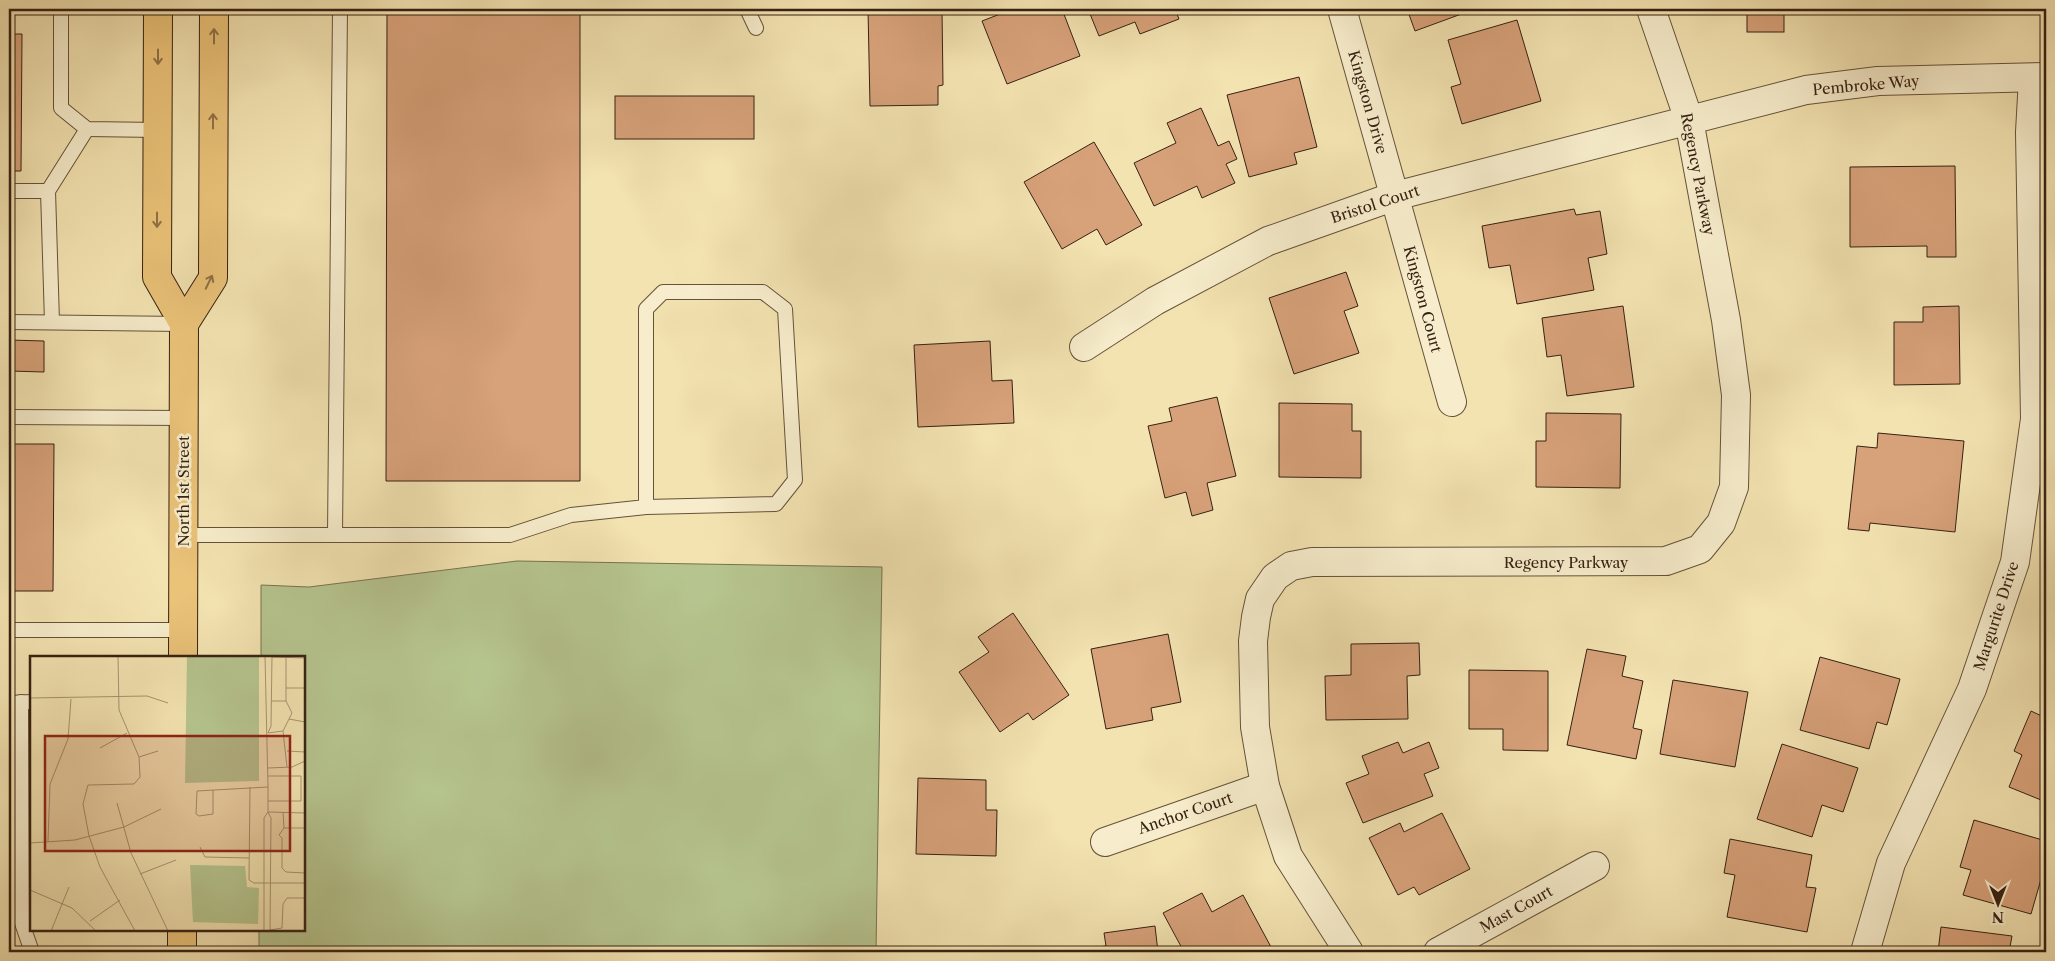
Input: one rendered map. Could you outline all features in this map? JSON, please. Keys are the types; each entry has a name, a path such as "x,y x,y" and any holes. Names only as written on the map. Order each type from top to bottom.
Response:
{"main road":[{"name":"North 1st Street","path":"158,9 157,277 184,324 182,656"},
{"path":"184,324 213,278 214,9"},
{"path":"182,931 182,952"}],"street":[{"name":"Kingston Drive","path":"1342,9 1395,196"},
{"name":"Regency Parkway","path":"1349,952 1288,856 1265,786 1258,752 1253,705 1253,642 1260,599 1275,577 1291,566 1312,562 1666,561 1700,549 1721,523 1734,487 1736,395 1726,320 1690,120 1652,9"},
{"name":"Pembroke Way","path":"1690,120 1806,90 1878,81 2040,78"},
{"name":"Margurite Drive","path":"1865,952 1891,863 1972,689 2015,562 2035,419 2030,132 2040,78"},
{"name":"Bristol Court","path":"1084,347 1155,301 1268,241 1395,196 1690,120"},
{"name":"Kingston Court","path":"1395,196 1452,402"},
{"name":"Anchor Court","path":"1105,842 1265,786"},
{"name":"Mast Court","path":"1438,952 1595,866"}],"lane":[{"path":"61,9 62,108 86,129 158,130"},
{"path":"335,535 340,9"},
{"path":"746,9 756,28"},
{"path":"52,322 48,191 86,129"},
{"path":"9,191 48,191"},
{"path":"183,535 510,535 571,514 646,507 776,504 795,480 785,309 762,292 663,292 646,309 646,507"},
{"path":"9,322 184,324"},
{"path":"9,417 184,418"},
{"path":"9,630 183,630"},
{"path":"20,702 15,834 22,923 32,952"}],"green space":[{"path":"517,561 882,567 876,952 259,952 259,931 305,931 305,656 261,656 261,585 309,587"}],"building":[{"path":"387,9 580,9 580,481 386,481"},
{"path":"868,9 942,10 943,85 938,86 938,105 870,106"},
{"path":"1013,9 1062,9 1080,56 1007,84 982,21"},
{"path":"1088,9 1175,9 1179,19 1140,34 1135,22 1099,36"},
{"path":"1407,9 1475,9 1415,31"},
{"path":"1747,9 1784,9 1784,32 1747,32"},
{"path":"1847,9 1891,9 1891,10 1847,11"},
{"path":"1517,20 1541,101 1462,124 1451,87 1461,84 1448,40"},
{"path":"9,34 22,34 21,171 9,171"},
{"path":"1299,77 1317,147 1294,153 1297,164 1249,177 1227,95"},
{"path":"615,96 754,96 754,139 615,139"},
{"path":"1201,108 1218,146 1229,141 1237,159 1226,164 1235,183 1202,198 1197,186 1154,206 1134,163 1176,143 1167,123"},
{"path":"1094,142 1142,225 1106,245 1097,229 1062,249 1024,182"},
{"path":"1955,166 1956,257 1927,257 1927,246 1850,247 1850,167"},
{"path":"1574,209 1576,215 1600,211 1607,254 1588,258 1594,290 1517,304 1510,265 1489,268 1482,226"},
{"path":"1346,272 1358,306 1344,311 1359,353 1294,374 1269,298"},
{"path":"1623,306 1634,387 1567,396 1561,355 1547,357 1542,318"},
{"path":"1959,306 1960,384 1894,385 1894,322 1923,322 1923,307"},
{"path":"9,340 44,341 44,372 9,371"},
{"path":"990,341 992,381 1012,380 1014,423 918,427 914,345"},
{"path":"1217,397 1236,476 1207,483 1213,510 1192,516 1186,492 1165,498 1148,426 1172,421 1169,408"},
{"path":"1279,403 1352,404 1352,431 1361,431 1361,478 1279,477"},
{"path":"1546,413 1621,414 1620,488 1536,487 1536,441 1546,441"},
{"path":"1878,433 1964,441 1955,532 1870,523 1869,531 1848,529 1857,446 1877,448"},
{"path":"9,444 54,444 53,591 9,591"},
{"path":"1013,613 1069,695 1033,720 1028,713 1000,732 959,672 989,652 978,637"},
{"path":"1168,634 1181,702 1151,708 1153,720 1106,729 1091,649"},
{"path":"1419,643 1420,675 1407,676 1408,719 1326,720 1325,676 1351,675 1351,644"},
{"path":"1587,649 1626,656 1622,676 1643,681 1633,728 1642,730 1636,759 1567,745"},
{"path":"1820,657 1900,679 1887,725 1877,722 1869,749 1800,730"},
{"path":"1469,670 1548,671 1548,751 1503,750 1503,729 1469,729"},
{"path":"1673,680 1748,692 1735,767 1660,754"},
{"path":"2031,711 2046,718 2046,802 2009,787 2022,755 2014,751"},
{"path":"1398,742 1403,753 1429,742 1439,768 1424,774 1433,796 1363,823 1346,783 1369,774 1362,756"},
{"path":"1782,744 1858,768 1843,812 1822,805 1812,837 1757,819"},
{"path":"918,778 986,780 986,810 997,810 996,856 916,854"},
{"path":"1442,813 1470,869 1419,895 1414,887 1398,895 1369,838 1400,823 1404,832"},
{"path":"1974,820 2046,841 2046,862 2031,914 1963,895 1971,870 1960,867"},
{"path":"1730,839 1812,855 1806,887 1816,888 1807,932 1727,917 1735,875 1724,873"},
{"path":"1202,893 1212,912 1243,895 1271,947 1262,952 1184,952 1163,913"},
{"path":"1155,926 1158,952 1083,952 1082,949 1106,946 1104,933"},
{"path":"1941,927 2012,936 2009,952 1938,952"}]}
